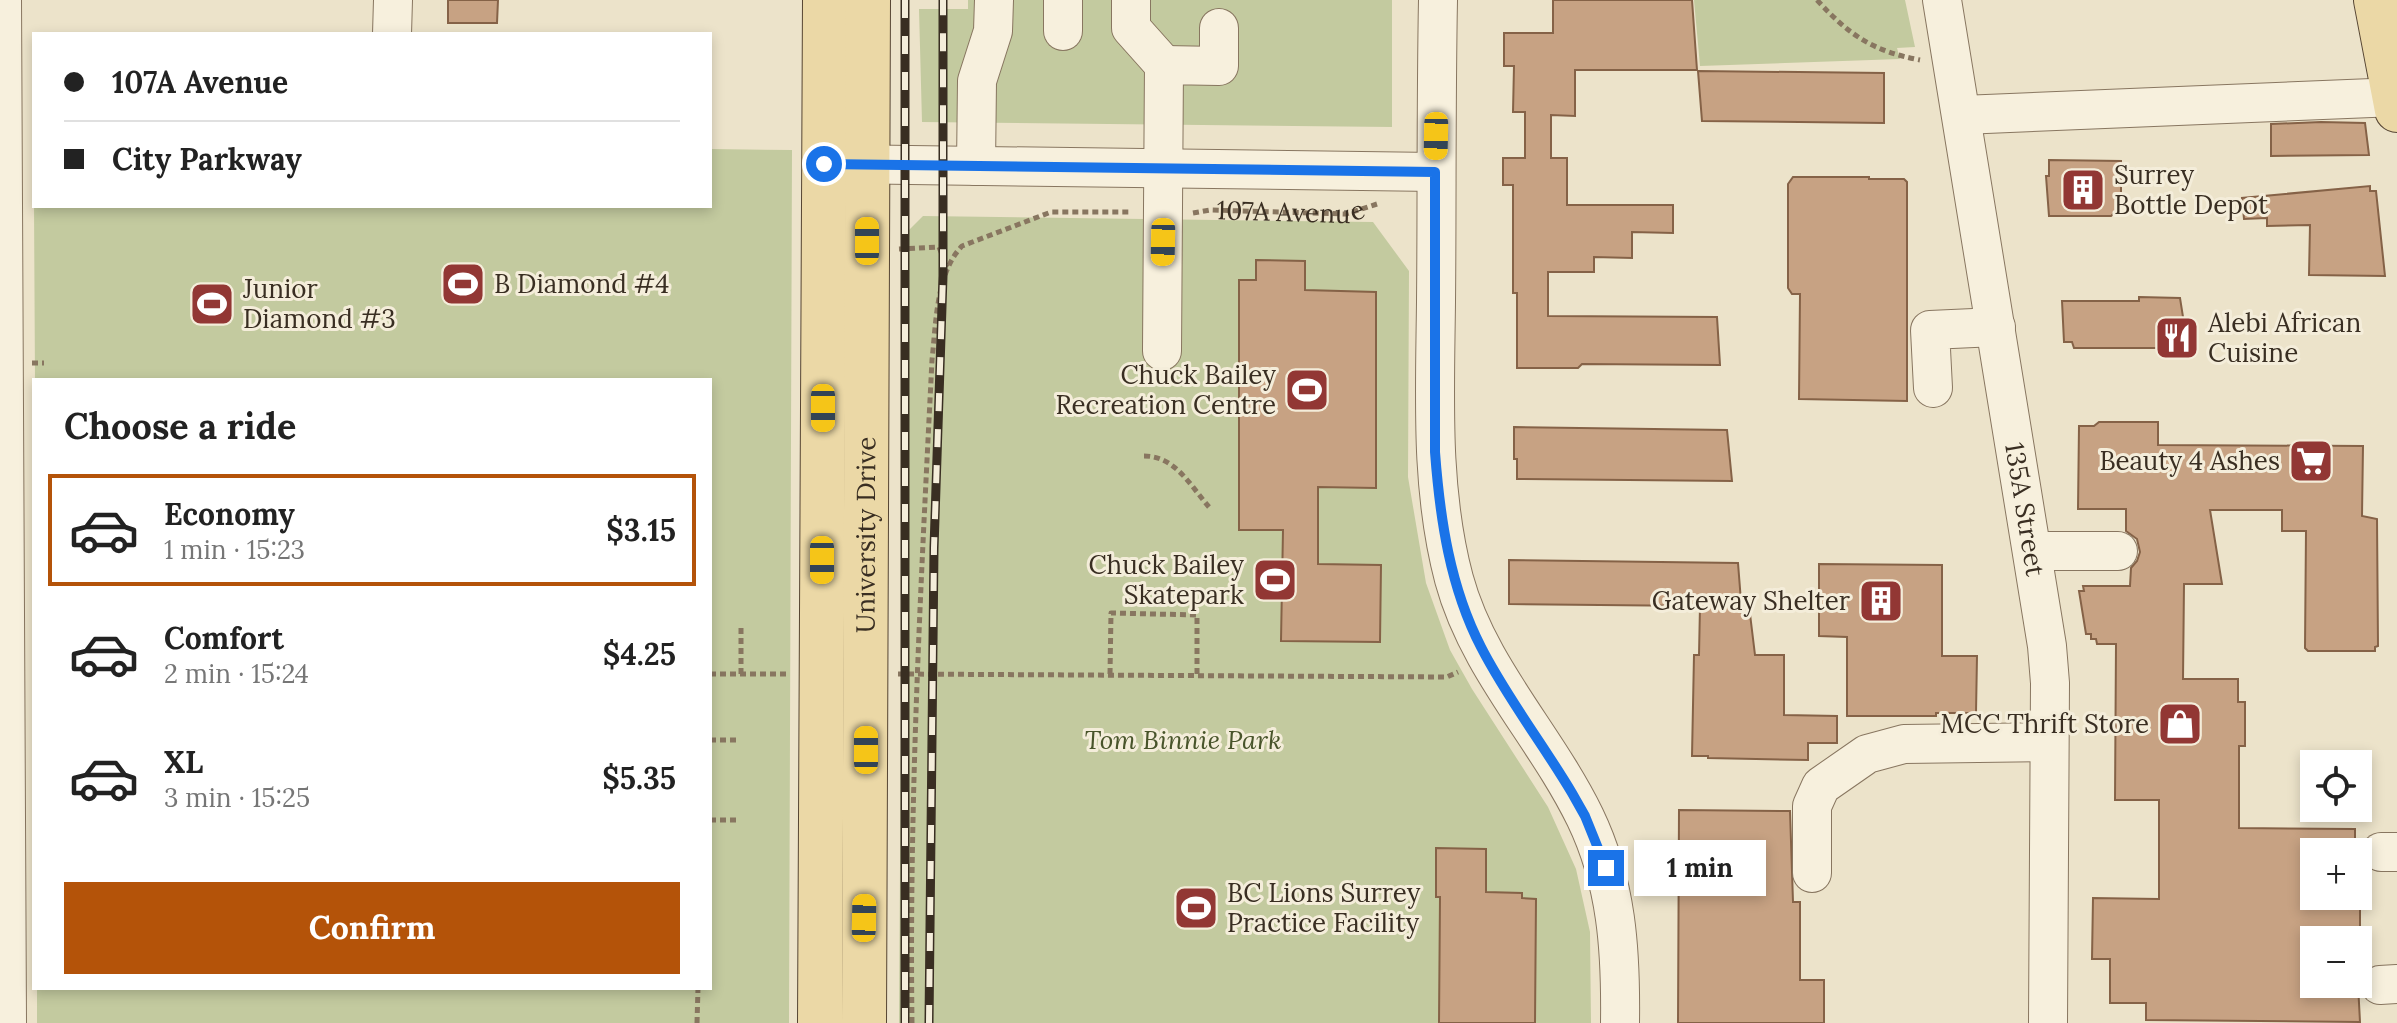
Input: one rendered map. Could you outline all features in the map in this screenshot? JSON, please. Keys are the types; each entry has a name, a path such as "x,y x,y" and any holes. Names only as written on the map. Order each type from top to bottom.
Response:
{"main road":[{"name":"University Drive","path":"820,1023 825,0"},
{"name":"University Drive","path":"864,1023 868,0"},
{"path":"2376,0 2396,101"}],"street":[{"path":"2,0 7,1023"},
{"path":"392,32 393,0"},
{"path":"976,166 977,81 993,31 994,0"},
{"path":"1131,0 1131,28 1164,65 1162,351"},
{"path":"1438,0 1435,172 1435,452 1438,487 1455,580 1482,649 1561,774 1606,868 1617,925 1620,1023"},
{"name":"135A Street","path":"1942,0 2047,646 2048,1023"},
{"path":"1164,65 1219,66 1219,28"},
{"path":"1962,115 2396,101"},
{"name":"107A Avenue","path":"824,164 1435,172"},
{"path":"1933,388 1930,330 1996,327"},
{"path":"2033,551 2118,551"},
{"path":"1812,873 1812,806 1821,786 1867,754 1904,744 2049,742"}],"path":[{"path":"1817,0 1837,22 1888,54 1926,61"},
{"name":"107A Avenue","path":"1188,213 1210,210 1346,214 1390,201"},
{"path":"948,268 953,255 962,246 1051,212 1137,212"},
{"path":"897,249 939,247 948,268"},
{"name":"University Drive","path":"912,1023 911,920 917,674 932,360 948,268"},
{"path":"1144,456 1160,456 1169,461 1209,507"},
{"path":"1110,674 1111,613 1197,615 1197,675"},
{"path":"741,628 741,674"},
{"path":"894,673 1447,677 1458,672"},
{"path":"712,674 800,674"},
{"path":"712,740 738,740"},
{"path":"712,820 737,820"},
{"path":"697,1023 698,990"}],"green space":[{"path":"968,0 1392,0 1392,127 922,122 919,9 968,9"},
{"path":"1694,0 1905,0 1915,47 1897,48 1900,59 1700,66"},
{"path":"712,149 792,150 789,1023 37,1023 37,990 712,990 712,378 35,378 34,208 712,208"},
{"name":"Tom Binnie Park","path":"923,216 1373,222 1409,271 1408,477 1426,583 1450,650 1548,807 1576,869 1590,932 1591,1023 899,1023 904,235"}],"building":[{"path":"448,0 498,0 497,23 448,23"},
{"path":"1553,0 1692,0 1697,70 1575,70 1575,116 1551,115 1551,158 1567,158 1567,205 1673,205 1673,233 1632,232 1632,258 1594,257 1594,272 1548,272 1548,316 1717,317 1720,365 1582,364 1578,368 1517,368 1513,185 1503,185 1503,158 1525,158 1525,112 1513,112 1514,66 1504,66 1504,33 1553,33"},
{"path":"1698,71 1884,73 1884,123 1702,121"},
{"path":"2365,123 2369,155 2271,156 2271,124"},
{"name":"Surrey Bottle Depot","path":"2049,160 2121,161 2121,207 2111,216 2049,216 2046,176 2049,176"},
{"path":"1793,177 1869,177 1904,179 1907,182 1907,401 1799,399 1800,294 1792,294 1788,288 1788,184"},
{"path":"2370,186 2370,191 2376,191 2385,276 2309,275 2310,225 2267,226 2267,218 2244,219 2242,198"},
{"name":"Chuck Bailey Recreation Centre","path":"1256,260 1305,261 1305,290 1376,292 1376,488 1318,487 1318,564 1381,565 1380,642 1281,641 1283,530 1239,530 1239,280 1256,280"},
{"path":"2139,297 2180,298 2187,342 2172,343 2169,348 2074,348 2072,342 2064,342 2062,301 2139,301"},
{"path":"2099,422 2158,422 2158,445 2363,446 2362,516 2377,519 2378,646 2375,651 2308,651 2305,648 2306,531 2282,531 2282,510 2210,510 2222,584 2184,584 2183,679 2238,679 2238,702 2245,702 2245,746 2239,746 2239,828 2355,829 2355,838 2300,838 2300,910 2360,910 2360,926 2300,926 2300,998 2359,998 2360,1022 2146,1020 2146,1003 2110,1003 2110,959 2092,959 2093,898 2159,899 2159,800 2115,800 2116,644 2097,644 2096,639 2091,639 2091,634 2086,634 2079,591 2084,591 2083,586 2130,586 2131,568 2140,552 2137,539 2126,531 2126,509 2078,509 2079,426 2094,426"},
{"path":"1514,427 1727,430 1732,481 1517,479"},
{"path":"1509,560 1738,563 1742,614 1750,614 1755,655 1784,655 1784,715 1837,716 1837,743 1808,743 1808,760 1692,756 1694,655 1699,655 1700,606 1509,604"},
{"path":"1819,564 1942,565 1942,656 1977,656 1976,713 1847,716 1847,637 1819,636"},
{"path":"1679,810 1790,811 1793,902 1800,902 1800,980 1824,980 1824,1023 1678,1023"},
{"path":"1436,848 1486,849 1486,892 1522,893 1522,898 1536,899 1535,1023 1439,1023 1440,897 1436,897"}],"railway":[{"path":"905,0 905,1023"},
{"path":"929,1023 934,548 943,276 943,0"}],"place":[{"name":"Surrey Bottle Depot","path":"2083,190"},
{"name":"B Diamond #4","path":"463,284"},
{"name":"Junior Diamond #3","path":"212,304"},
{"name":"Alebi African Cuisine","path":"2177,338"},
{"name":"Chuck Bailey Recreation Centre","path":"1307,390"},
{"name":"Beauty 4 Ashes","path":"2311,461"},
{"name":"Chuck Bailey Skatepark","path":"1275,580"},
{"name":"Gateway Shelter","path":"1881,601"},
{"name":"MCC Thrift Store","path":"2180,724"},
{"name":"BC Lions Surrey Practice Facility","path":"1196,908"}],"route":[{"path":"824,164 1435,172 1435,452 1438,487 1455,580 1482,649 1572,793 1606,868"}]}
